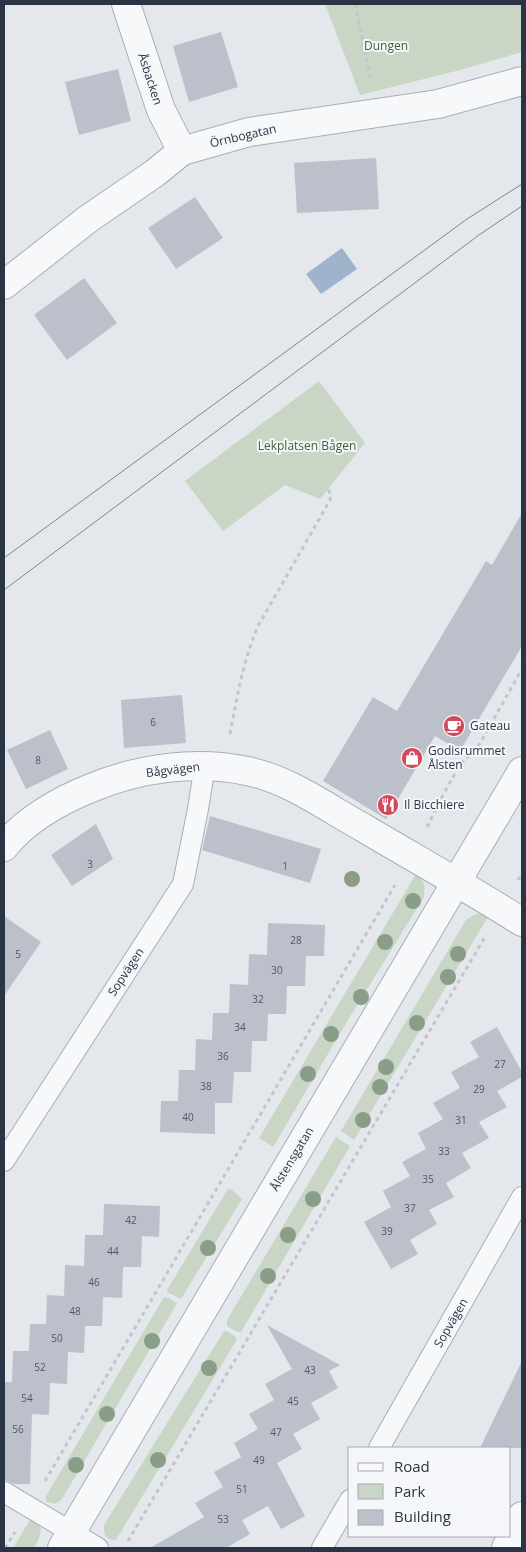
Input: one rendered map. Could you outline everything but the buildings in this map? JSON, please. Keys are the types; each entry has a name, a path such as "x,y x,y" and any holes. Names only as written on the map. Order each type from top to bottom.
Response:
{"street":[{"name":"Åsbacken","path":"126,4 161,110 182,152"},
{"name":"Örnbogatan","path":"4,285 88,219 182,152 249,132 438,104 522,81"},
{"name":"Bågvägen","path":"4,847 12,836 51,808 68,798 114,779 161,770 214,767 248,771 284,783 512,915"},
{"name":"Ålstensgatan","path":"67,1541 522,771"},
{"path":"506,1548 522,1516"}],"lane":[{"name":"Sopvägen","path":"4,1161 183,884 198,809 214,767"},
{"name":"Sopvägen","path":"380,1447 522,1197"},
{"path":"4,1492 29,1508 67,1541 98,1548"},
{"path":"322,1548 348,1503"}],"path":[{"path":"355,4 378,114"},
{"path":"214,767 250,645 258,626 330,500 331,495 328,489"},
{"path":"5,1548 412,856 460,765 479,745 522,669"},
{"path":"124,1548 512,915 522,874"}],"green space":[{"name":"Dungen","path":"325,4 522,4 522,52 360,95"},
{"name":"Lekplatsen Bågen","path":"319,381 365,443 320,499 285,485 223,531 185,481"},
{"path":"416,874 424,884 424,897 273,1147 259,1138"},
{"path":"480,913 489,915 354,1140 341,1131 466,920"},
{"path":"336,1137 350,1146 241,1332 237,1332 227,1326 227,1320"},
{"path":"228,1189 231,1189 242,1199 181,1299 167,1292 167,1290"},
{"path":"164,1297 177,1303 176,1305 62,1499 55,1503 46,1501 46,1496"},
{"path":"224,1331 236,1337 236,1341 116,1540 108,1538 104,1531 104,1525"},
{"path":"30,1520 39,1524 41,1531 34,1548 13,1548"}],"water":[{"path":"342,248 357,269 321,294 306,274"}],"tram line":[{"path":"4,558 467,219 522,184"},
{"path":"4,590 479,235 522,206"}],"place":[{"name":"Gateau","path":"454,726"},
{"name":"Godisrummet Ålsten","path":"412,758"},
{"name":"Il Bicchiere","path":"388,805"}]}
